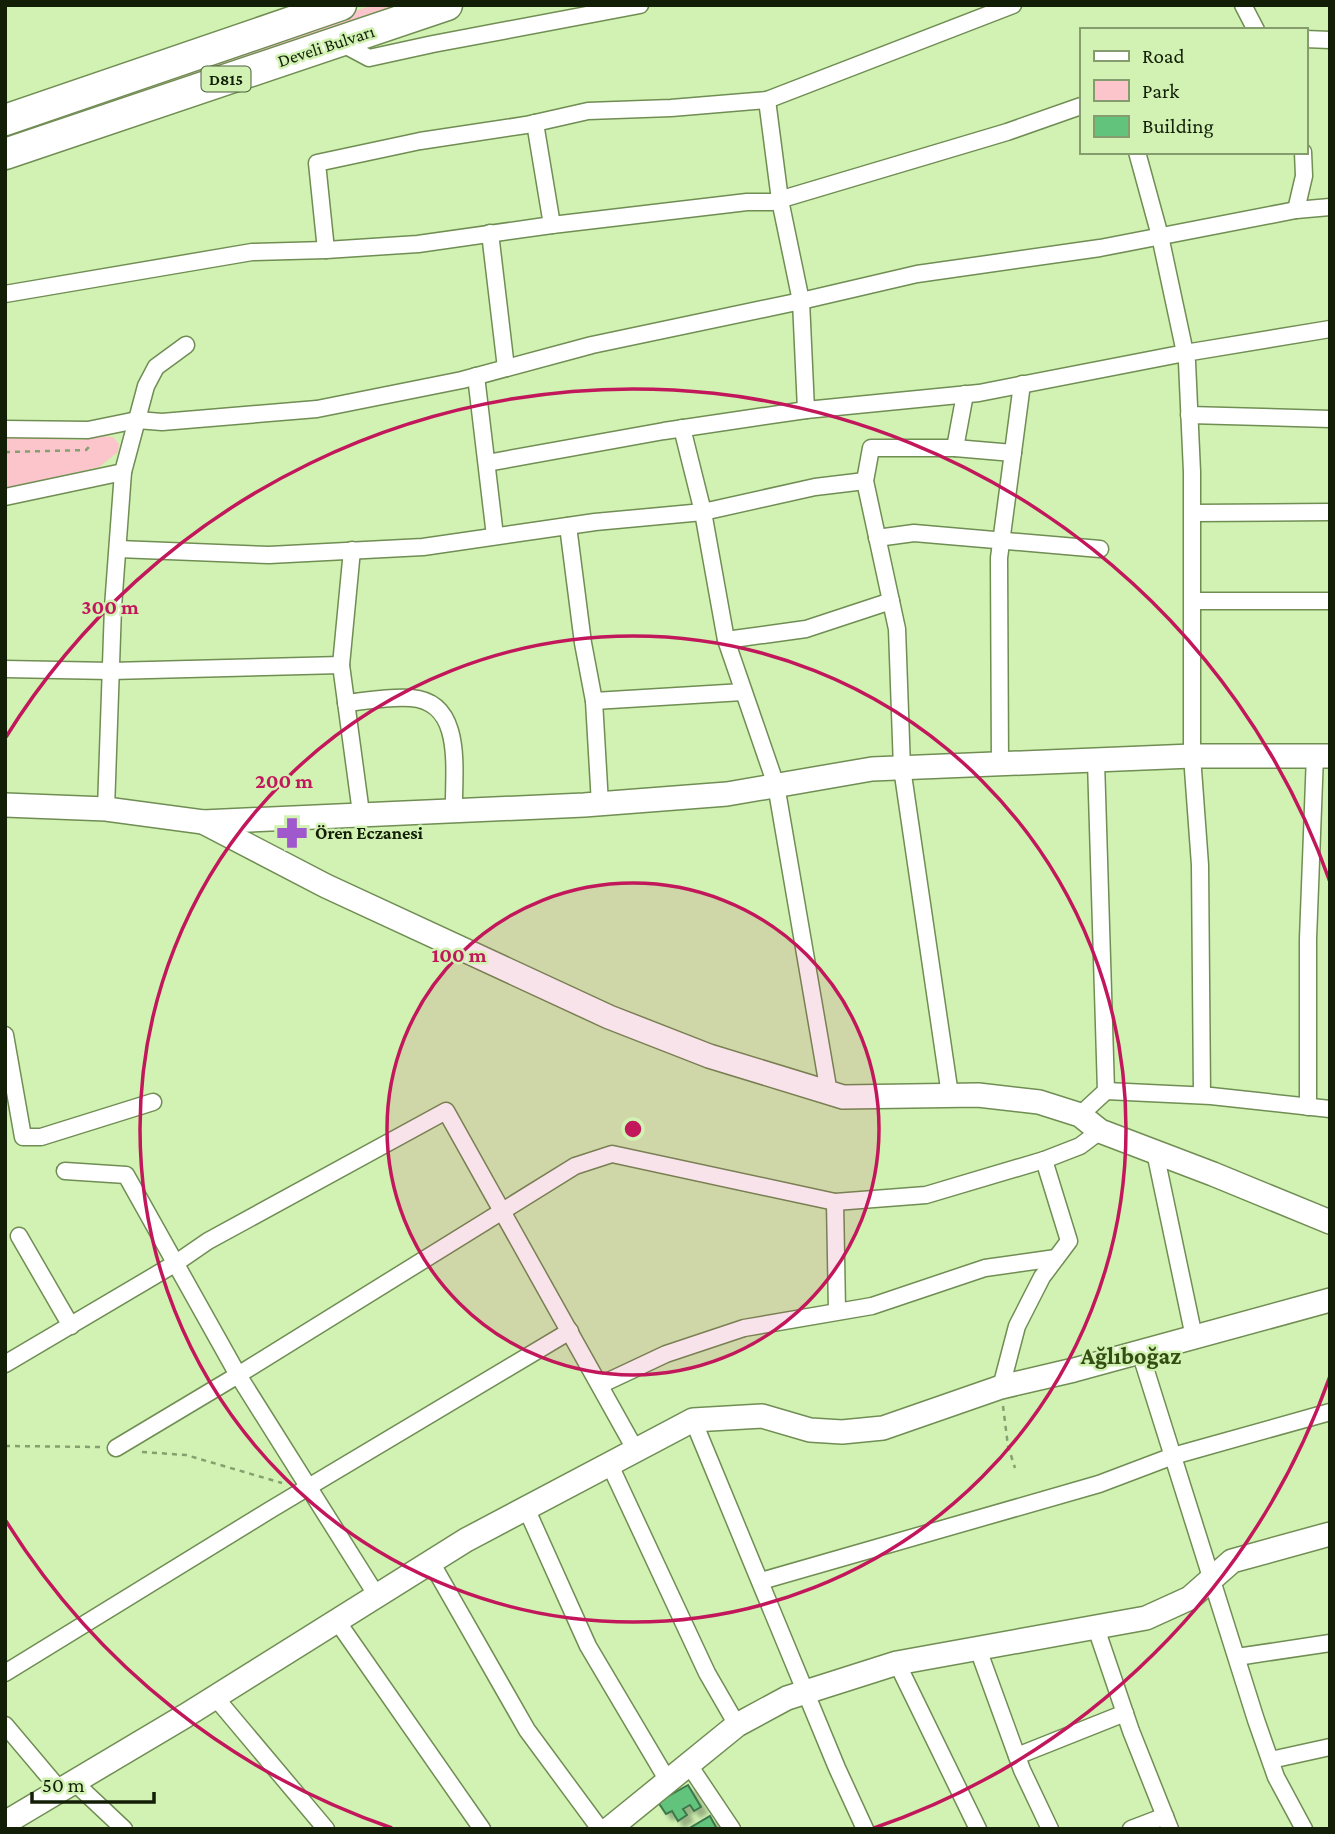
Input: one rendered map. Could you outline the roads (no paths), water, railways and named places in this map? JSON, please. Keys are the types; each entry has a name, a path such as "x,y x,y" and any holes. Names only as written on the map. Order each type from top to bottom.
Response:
{"highway":[{"name":"Develi Bulvarı","path":"5,120 341,5"},
{"name":"Develi Bulvarı","path":"5,154 447,5"}],"street":[{"path":"339,42 369,58 640,5"},
{"path":"326,250 317,163 420,141 535,123 588,111 767,100 1013,5"},
{"path":"1243,5 1255,28"},
{"path":"1307,39 1330,40"},
{"path":"767,100 780,200 801,301 806,410"},
{"path":"5,294 252,252 418,244 551,225 780,200 1007,132 1080,106"},
{"path":"535,123 551,225"},
{"path":"1139,154 1160,236 1185,353 1193,513 1192,756 1200,865 1202,1095"},
{"path":"1296,210 1304,176 1303,154"},
{"path":"5,429 88,430 137,420 162,422 317,408 476,376 592,345 917,274 1100,248 1296,210 1330,207"},
{"path":"491,233 506,368"},
{"path":"486,463 806,410 965,394 1330,329"},
{"path":"106,809 123,472 146,386 156,367 186,345"},
{"path":"476,376 495,536"},
{"path":"1000,765 999,558 1022,384"},
{"path":"955,448 965,394"},
{"path":"1189,415 1330,419"},
{"path":"682,429 703,512 726,640 776,785 829,1093"},
{"path":"950,1096 902,768 897,629 864,481 871,448 955,448 1013,453"},
{"path":"5,497 123,472"},
{"path":"118,549 269,555 423,547 568,526 703,512 816,487 864,481"},
{"path":"1193,513 1330,512"},
{"path":"568,526 583,643 594,701 600,804"},
{"path":"877,538 914,533 1100,549"},
{"path":"352,550 341,665 361,813"},
{"path":"726,640 806,629 891,601"},
{"path":"1194,601 1330,601"},
{"path":"5,669 111,671 341,665"},
{"path":"594,701 743,692"},
{"path":"346,703 411,698 429,702 444,715 453,731 454,810"},
{"path":"5,805 106,809 203,822 600,804 727,794 872,769 1192,756 1322,755 1308,939 1308,1107"},
{"path":"1096,761 1106,1091"},
{"path":"203,822 326,886 609,1017 709,1056 843,1097 978,1095 1039,1102 1080,1115 1100,1131 1330,1222"},
{"path":"5,1035 23,1137 41,1137 153,1102"},
{"path":"1080,1115 1106,1091 1202,1095 1330,1109"},
{"path":"5,1364 176,1264 208,1241 446,1111 635,1449"},
{"path":"116,1447 238,1375 575,1166 612,1154 835,1202 926,1195 1044,1160 1080,1146 1100,1131"},
{"path":"1155,1152 1194,1338"},
{"path":"1002,1387 1017,1326 1042,1277 1069,1241 1044,1160"},
{"path":"65,1171 126,1174 238,1375 377,1596"},
{"path":"835,1202 837,1310"},
{"path":"19,1236 71,1326"},
{"path":"600,1385 666,1353 744,1328 872,1306 985,1268 1056,1258"},
{"path":"5,1823 215,1697 431,1562 526,1507 693,1420 762,1416 810,1430 842,1432 883,1428 1002,1387 1140,1353 1330,1300"},
{"path":"5,1673 570,1331"},
{"path":"1140,1353 1276,1777 1304,1829"},
{"path":"761,1581 1099,1484 1173,1456 1330,1412"},
{"path":"693,1420 864,1829"},
{"path":"608,1463 707,1673 737,1726"},
{"path":"526,1507 588,1646 668,1781"},
{"path":"609,1829 737,1726 787,1698 897,1663 1146,1618 1190,1598 1232,1561 1330,1534"},
{"path":"431,1562 527,1730 600,1829"},
{"path":"337,1621 482,1829"},
{"path":"1096,1628 1167,1823 1131,1829"},
{"path":"1237,1657 1330,1643"},
{"path":"978,1649 1017,1756 1050,1829"},
{"path":"897,1663 978,1829"},
{"path":"215,1697 326,1829"},
{"path":"1017,1756 1125,1713"},
{"path":"5,1725 67,1786 124,1829"},
{"path":"1271,1760 1330,1747"},
{"path":"689,1765 732,1829"}],"place":[{"name":"Ören Eczanesi","path":"292,833"}],"district":[{"name":"Ağlıboğaz","path":"1131,1355"}]}
